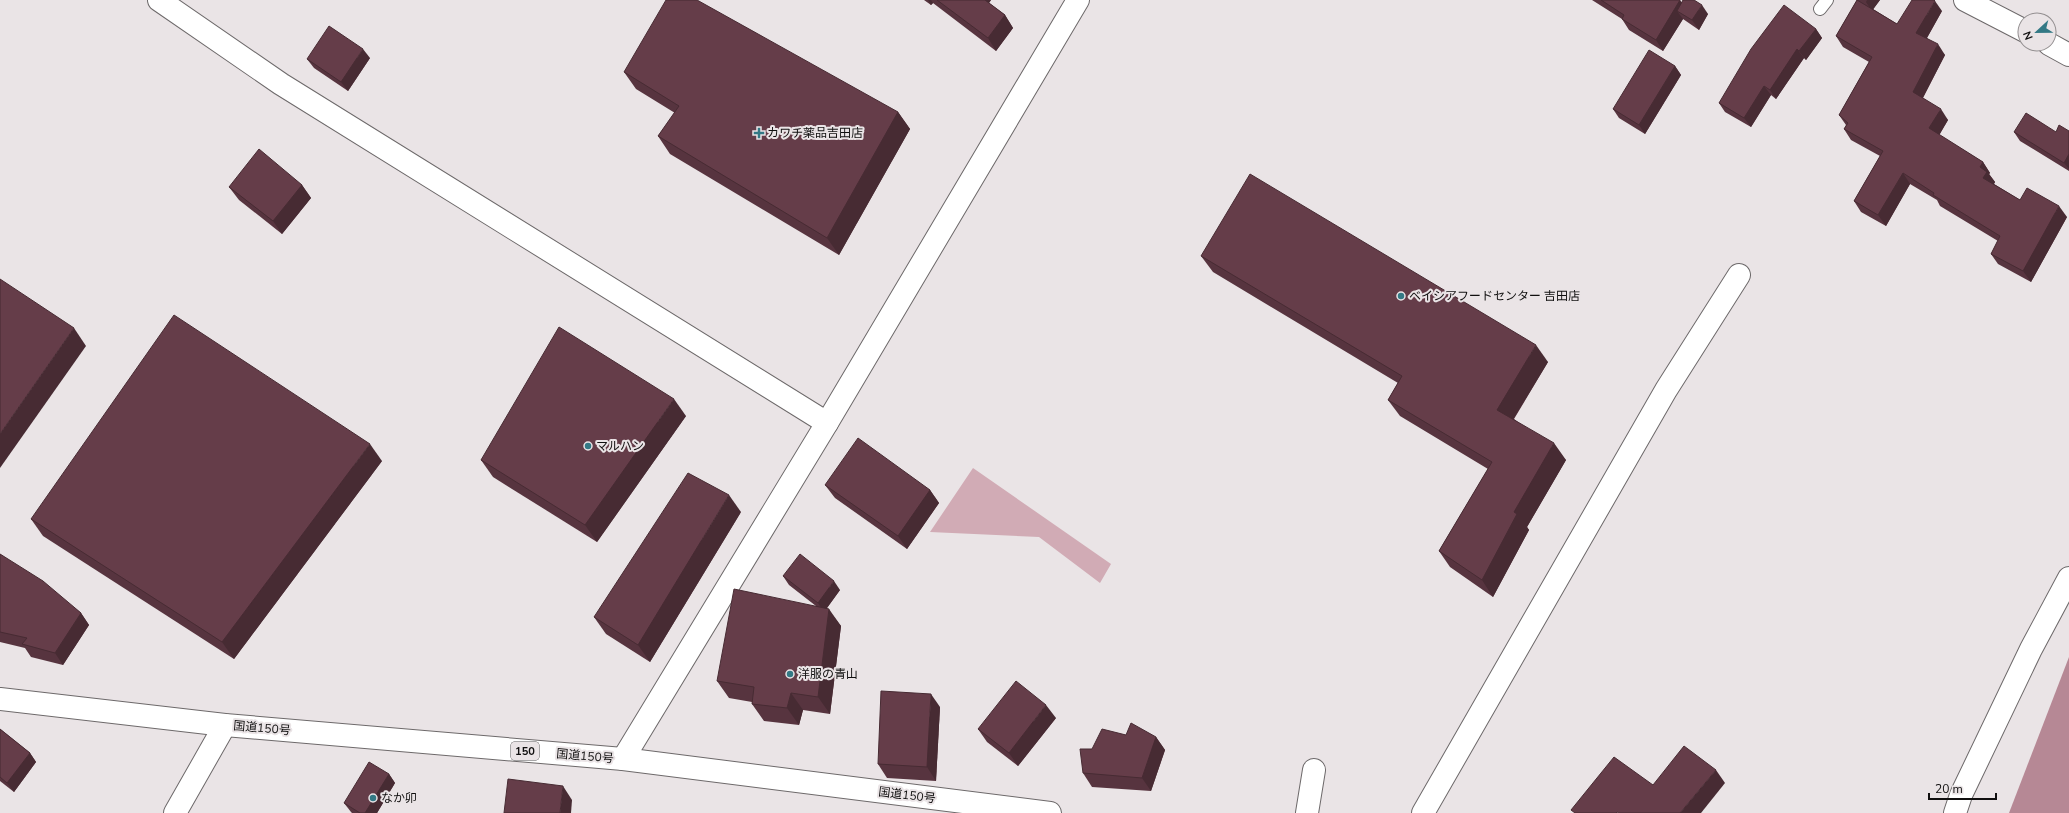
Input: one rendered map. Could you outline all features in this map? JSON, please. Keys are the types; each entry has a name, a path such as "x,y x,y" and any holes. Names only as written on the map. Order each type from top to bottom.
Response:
{"main road":[{"path":"159,0 281,84 827,423"},
{"path":"623,759 827,423 1078,0"},
{"path":"1965,0 2017,28"},
{"path":"2057,48 2069,55"},
{"path":"1423,813 1666,390 1739,274"},
{"path":"1955,813 1961,795 2014,684 2069,578"},
{"name":"国道150号","path":"0,699 225,725 623,759 1050,813"},
{"path":"175,813 225,725"},
{"path":"1307,813 1314,770"}],"shaded area":[{"path":"973,468 1111,564 1100,583 1039,537 930,532"},
{"path":"2069,657 2069,813 2009,813"}],"building":[{"path":"666,0 697,0 898,112 827,238 658,136 679,106 624,72"},
{"path":"937,0 985,0 1005,15 988,38"},
{"path":"1601,0 1680,0 1656,40 1622,19 1624,15"},
{"path":"1683,0 1694,0 1702,5 1692,20 1677,11"},
{"path":"1857,0 1897,24 1912,0 1935,1 1916,33 1938,44 1913,92 1941,109 1929,128 1983,162 1980,167 1987,172 1983,178 2020,200 2027,188 2059,206 2023,271 1991,254 2000,236 1933,195 1934,193 1903,173 1878,215 1854,201 1883,151 1844,129 1848,123 1839,115 1872,57 1836,36"},
{"path":"1784,5 1816,29 1799,51 1797,49 1770,90 1764,86 1744,118 1719,103 1751,49"},
{"path":"329,26 363,49 341,82 307,59"},
{"path":"1649,50 1675,66 1639,125 1613,109"},
{"path":"2026,113 2056,132 2059,125 2069,131 2069,154 2064,163 2014,132"},
{"path":"259,149 302,185 273,221 229,187"},
{"path":"1250,174 1536,345 1497,410 1554,443 1514,512 1517,514 1482,580 1439,551 1492,462 1388,400 1402,376 1201,256"},
{"path":"0,279 74,328 0,434"},
{"path":"174,315 370,444 222,642 31,519"},
{"name":"マルハン","path":"559,327 674,399 585,525 481,460"},
{"path":"858,438 930,490 898,536 825,485"},
{"path":"688,473 729,495 638,645 594,617"},
{"path":"0,554 43,581 81,613 55,653 22,644 27,638 0,632"},
{"path":"800,554 834,581 818,603 783,576"},
{"path":"734,589 829,609 818,697 791,693 787,708 752,704 754,687 717,681"},
{"path":"1016,681 1046,705 1009,753 978,729"},
{"path":"881,691 931,694 927,767 878,764"},
{"path":"1131,723 1156,737 1142,778 1083,773 1080,749 1092,749 1102,729 1126,735"},
{"path":"0,729 30,753 7,783 0,777"},
{"path":"1684,746 1716,770 1680,813 1575,813 1571,810 1614,757 1653,785"},
{"path":"369,762 389,774 365,813 360,813 344,803"},
{"path":"508,779 563,786 560,813 504,813"}],"place":[{"name":"カワチ薬品吉田店","path":"759,133"},
{"name":"ベイシアフードセンター 吉田店","path":"1401,296"},
{"name":"マルハン","path":"588,446"},
{"name":"洋服の青山","path":"790,674"},
{"name":"なか卯","path":"373,798"}]}
